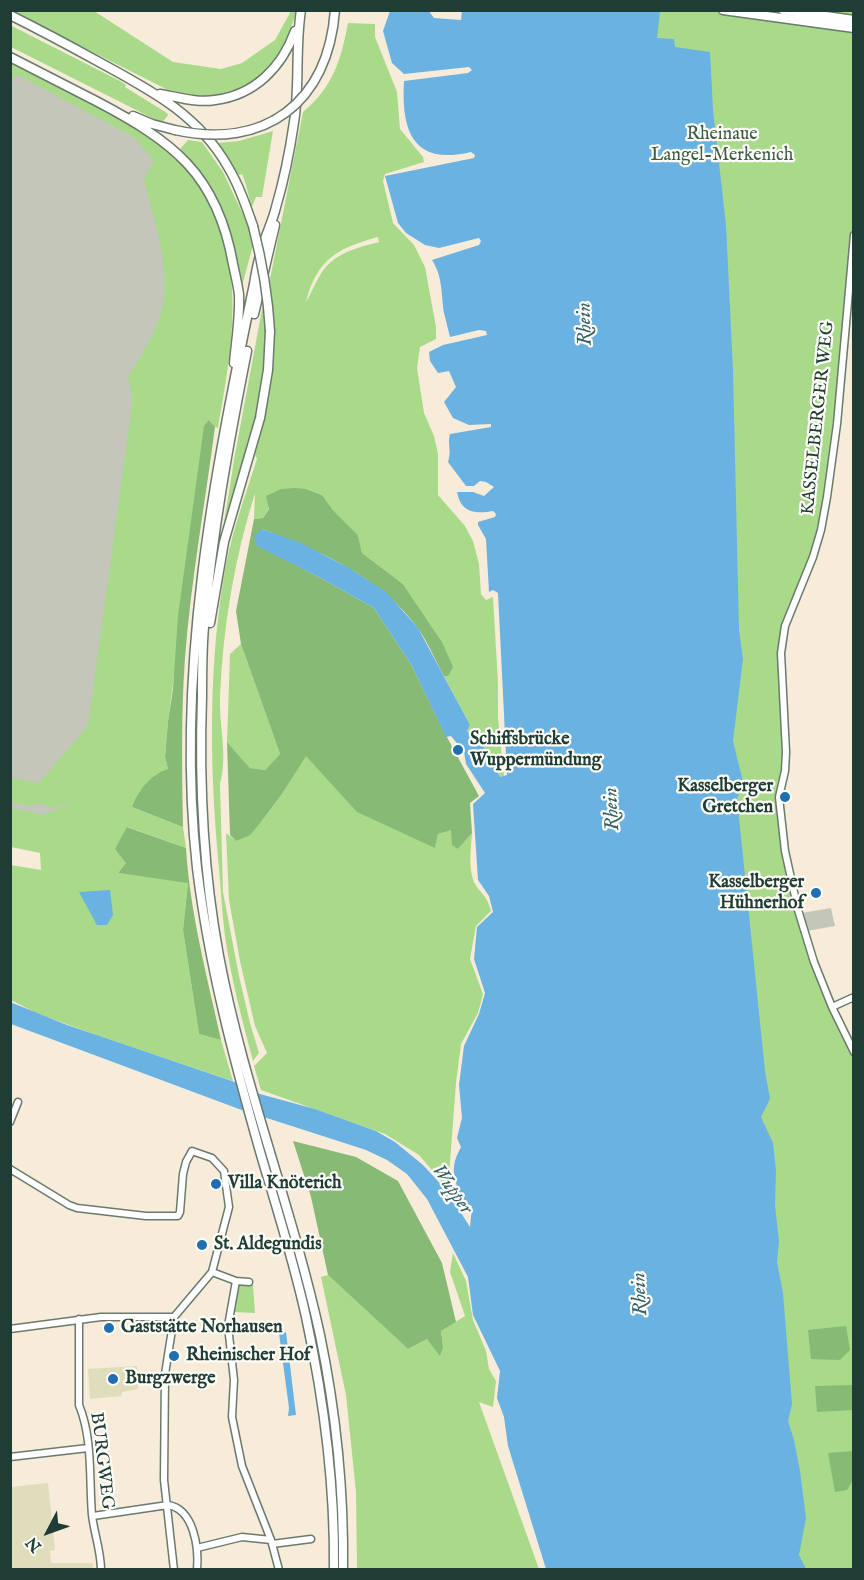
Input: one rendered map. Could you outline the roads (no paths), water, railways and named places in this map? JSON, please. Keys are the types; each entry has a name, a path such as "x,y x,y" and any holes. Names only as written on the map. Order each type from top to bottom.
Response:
{"highway":[{"path":"158,93 190,100 215,100 238,94 258,84 281,60 303,10"},
{"path":"232,385 263,244 279,200 294,120 297,38 303,10"},
{"path":"303,10 298,114 285,185 255,308 225,466 204,628 200,777 207,884 233,1037 262,1157 306,1315 326,1420 333,1510 334,1569"},
{"path":"73,89 152,124 175,130 209,136 232,135 255,129 286,114 306,94 318,77 327,56 335,10"},
{"path":"723,10 854,28"},
{"path":"783,10 854,20"},
{"path":"10,15 158,93 189,119 216,148 237,184 253,226 268,301 270,331 268,369 260,418 224,542 202,674"},
{"path":"10,57 129,118 164,141 195,172 212,198 230,243 239,296 232,385 209,519 196,622 191,708 191,784 202,910 211,963 272,1160 306,1280 328,1381 341,1477 343,1569"}],"street":[{"name":"KASSELBERGER WEG","path":"854,235 837,424 827,497 813,557 785,626 781,653 786,752 785,771 779,797 785,851 805,935 832,1007 854,1052"},
{"path":"832,1007 854,997"},
{"path":"10,1122 14,1106"},
{"path":"10,1169 77,1208 146,1216 178,1216 184,1168 192,1150 206,1155 220,1165 224,1171 229,1207 212,1272 174,1317 165,1374 164,1480 174,1569"},
{"path":"212,1272 236,1281 249,1282"},
{"path":"236,1281 228,1326 234,1380 232,1416 242,1466 279,1569"},
{"path":"10,1329 79,1319 174,1317"},
{"name":"BURGWEG","path":"79,1319 79,1405 84,1418 93,1516 101,1569"},
{"path":"10,1457 88,1448"},
{"path":"93,1516 168,1505 175,1506 182,1510 191,1526 197,1548 197,1569"},
{"path":"197,1548 242,1538 271,1542 311,1539"}],"water":[{"name":"Rhein","path":"462,10 660,11 657,38 674,39 675,47 710,52 713,110 726,225 733,370 739,630 743,659 733,741 744,786 737,798 765,1071 770,1099 761,1117 773,1143 776,1170 775,1205 779,1242 777,1262 783,1293 792,1404 788,1421 800,1471 806,1518 799,1555 806,1569 546,1569 508,1446 504,1417 497,1398 500,1371 473,1315 468,1277 427,1199 407,1174 387,1160 366,1150 239,1109 11,1024 10,1002 67,1025 232,1081 260,1094 315,1109 376,1131 395,1142 423,1165 447,1191 470,1227 472,1206 456,1198 459,1195 454,1166 461,1147 457,1138 462,1118 459,1085 464,1046 479,1014 485,993 474,959 477,927 493,912 489,896 478,880 473,804 485,793 466,764 464,752 451,736 446,737 412,666 374,608 257,546 254,536 262,529 301,543 349,568 386,592 418,628 470,725 467,731 475,743 482,744 500,777 507,775 498,593 493,590 489,592 486,539 478,525 478,522 495,517 496,514 493,511 470,511 462,504 457,492 473,492 484,496 494,487 480,481 474,486 466,486 448,462 450,434 491,427 491,424 469,425 453,418 444,402 456,387 449,371 438,373 430,361 429,352 443,345 487,335 486,331 479,330 450,337 444,313 440,279 432,260 479,245 481,241 479,238 439,248 425,245 406,233 398,223 385,176 474,158 475,155 471,152 451,155 436,154 424,149 409,129 404,99 404,81 468,73 472,70 469,67 404,74 392,63 383,31 390,11 429,11 434,18 461,20"},
{"path":"110,890 113,915 107,925 97,925 79,892"},
{"path":"286,1332 296,1415 288,1416 289,1408 279,1333"}],"place":[{"name":"Schiffsbrücke Wuppermündung","path":"458,750"},
{"name":"Kasselberger Gretchen","path":"785,797"},
{"name":"Kasselberger Hühnerhof","path":"816,893"},
{"name":"Villa Knöterich","path":"216,1184"},
{"name":"St. Aldegundis","path":"202,1245"},
{"name":"Gaststätte Norhausen","path":"109,1328"},
{"name":"Rheinischer Hof","path":"174,1356"},
{"name":"Burgzwerge","path":"113,1379"}],"park label":[{"name":"Rheinaue Langel-Merkenich","path":"722,145"}],"water label":[{"name":"Wupper","path":"451,1190"}]}
